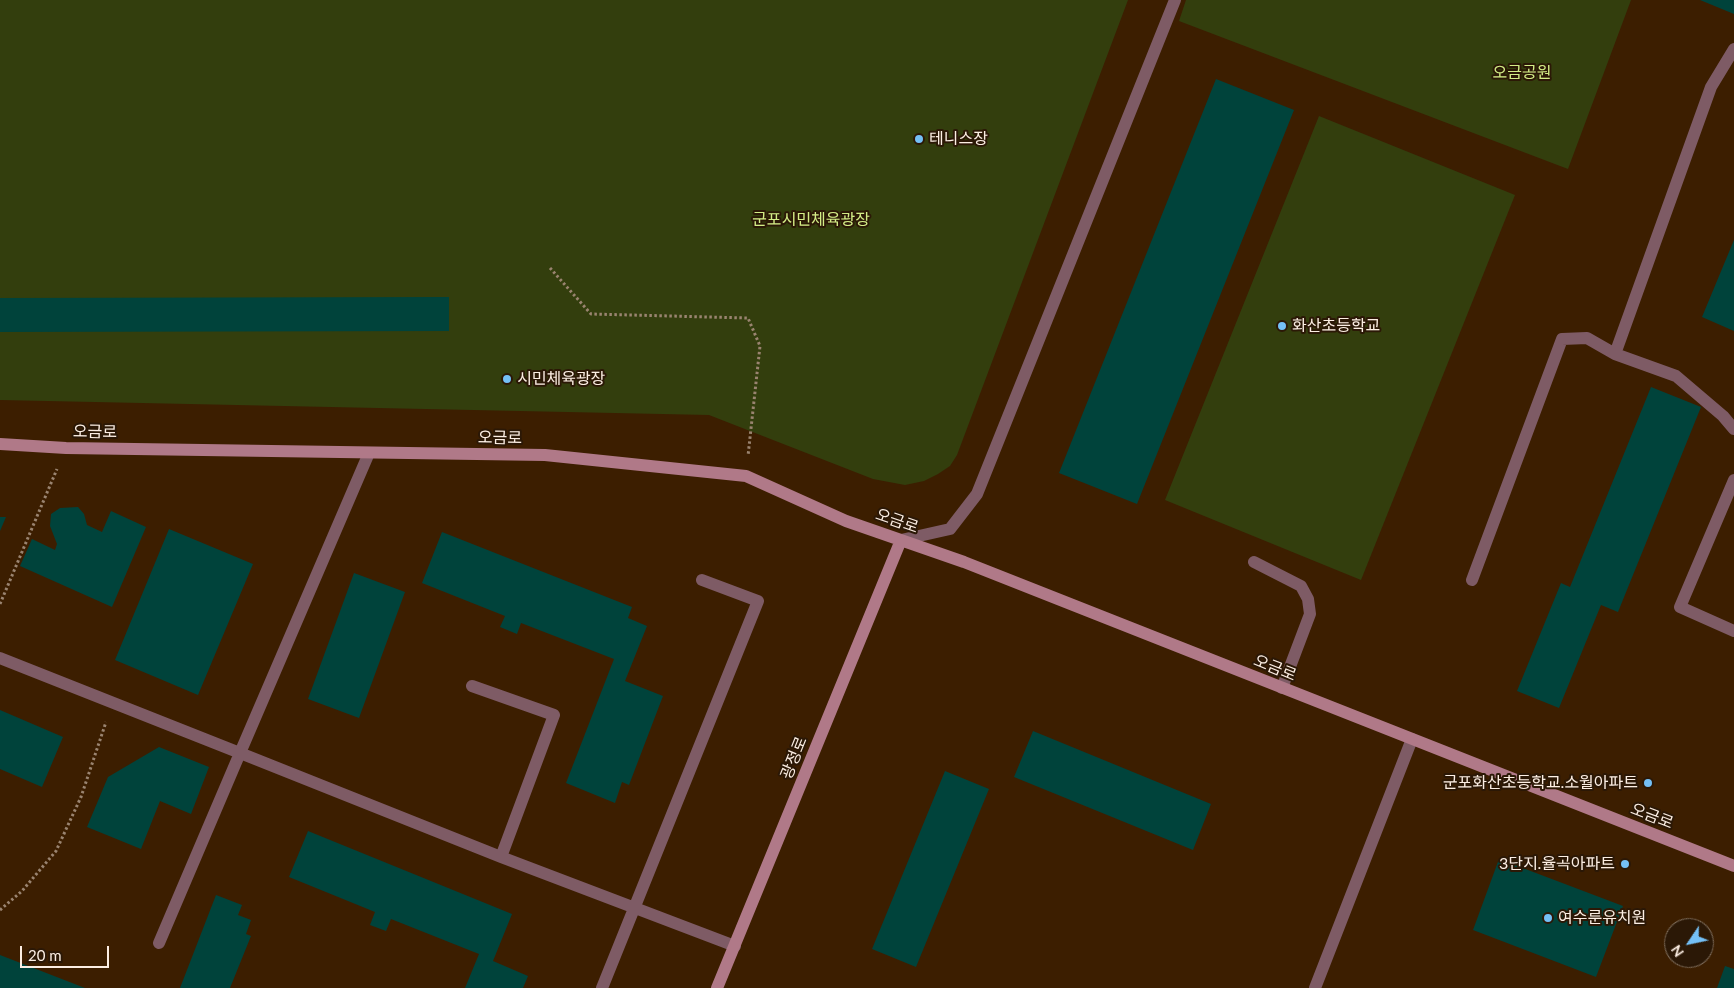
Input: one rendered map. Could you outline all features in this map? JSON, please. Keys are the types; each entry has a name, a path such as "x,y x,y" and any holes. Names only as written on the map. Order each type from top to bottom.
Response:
{"street":[{"path":"901,540 950,529 977,494 1175,0"},
{"path":"1615,354 1710,87 1734,49"},
{"path":"1472,580 1562,339 1587,338 1615,354 1676,376 1723,416 1734,429"},
{"name":"오금로","path":"0,444 66,448 545,455 746,476 846,521 964,562 1734,866"},
{"path":"159,943 369,453"},
{"path":"1734,480 1680,607 1734,630"},
{"name":"광정로","path":"717,988 901,540"},
{"path":"1254,562 1300,586 1308,599 1310,614 1282,688"},
{"path":"602,988 758,601 702,580"},
{"path":"0,658 501,857 735,946"},
{"path":"472,686 554,715 501,857"},
{"path":"1315,988 1412,739"}],"path":[{"path":"550,268 591,314 748,318 760,346 746,476"},
{"path":"0,604 66,448"},
{"path":"0,910 22,891 56,851 81,797 113,703"}],"green space":[{"name":"군포시민체육광장","path":"0,0 1128,0 957,455 950,466 938,474 924,481 905,485 873,479 709,415 0,400"},
{"name":"오금공원","path":"1186,0 1631,0 1568,169 1179,21"},
{"path":"1319,116 1515,195 1361,580 1165,500"}],"building":[{"path":"1700,0 1734,0 1734,14"},
{"path":"1216,79 1294,110 1137,504 1059,473"},
{"path":"1734,240 1734,331 1702,317"},
{"path":"449,297 449,331 0,332 0,298"},
{"path":"1651,387 1701,407 1618,612 1601,605 1559,708 1517,691 1561,583 1570,587"},
{"path":"78,507 84,514 87,525 102,532 111,511 146,527 112,607 20,566 32,539 55,550 57,544 50,526 51,514 60,508"},
{"path":"0,517 6,517 0,531"},
{"path":"169,529 253,564 198,695 115,660"},
{"path":"442,532 632,607 628,618 647,626 625,681 663,696 629,785 622,782 615,803 566,783 614,659 521,623 517,634 500,627 505,616 422,583"},
{"path":"354,573 405,592 359,718 308,699"},
{"path":"0,710 63,737 42,787 0,769"},
{"path":"1033,731 1211,804 1193,850 1014,777"},
{"path":"159,747 209,767 191,814 160,801 141,849 87,827 108,777"},
{"path":"945,771 989,789 916,967 872,949"},
{"path":"308,831 512,914 493,961 528,976 523,988 465,988 479,954 391,919 386,931 370,925 375,912 289,877"},
{"name":"여수룬유치원","path":"1499,859 1623,906 1596,977 1473,930"},
{"path":"216,895 242,905 238,915 251,920 246,934 251,936 230,988 180,988"},
{"path":"0,955 85,988 0,988"},
{"path":"1725,966 1734,969 1734,988 1717,988"}],"place":[{"name":"테니스장","path":"919,139"},
{"name":"화산초등학교","path":"1282,326"},
{"name":"시민체육광장","path":"507,379"},
{"name":"군포화산초등학교.소월아파트","path":"1648,783"},
{"name":"3단지.율곡아파트","path":"1625,864"},
{"name":"여수룬유치원","path":"1548,918"}]}
